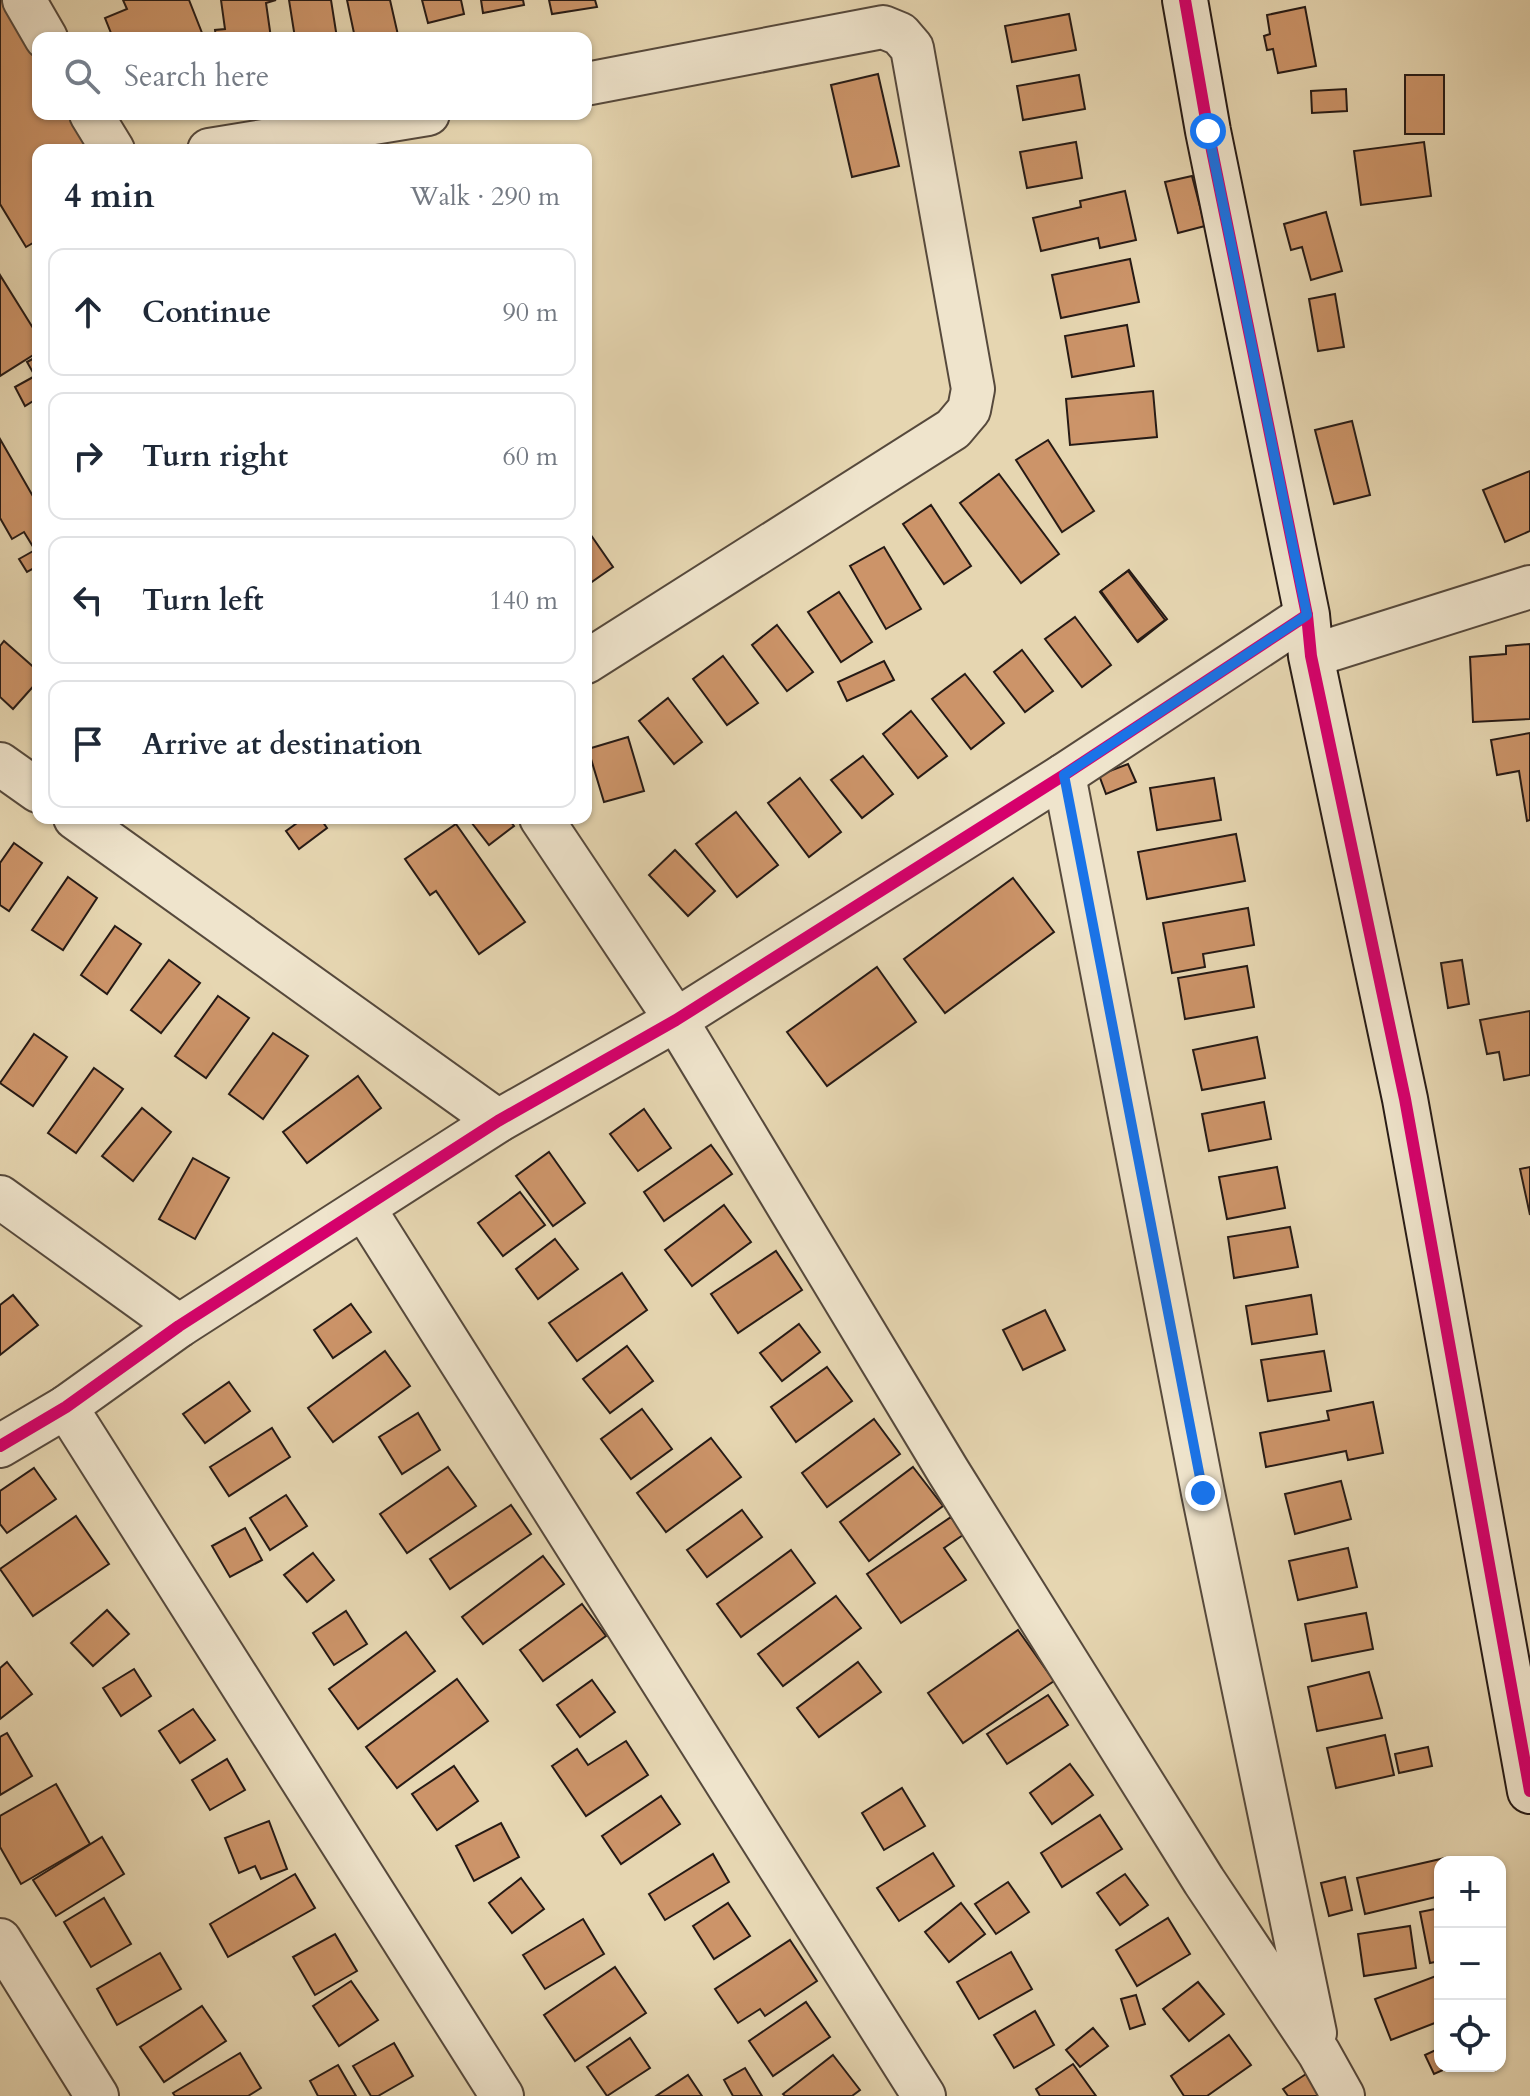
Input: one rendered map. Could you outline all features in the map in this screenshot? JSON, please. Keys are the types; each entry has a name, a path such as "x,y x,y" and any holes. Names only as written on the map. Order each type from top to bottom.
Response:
{"street":[{"path":"24,0 43,32"},
{"path":"1185,0 1208,131 1405,1099 1530,1791"},
{"path":"592,83 883,27 900,34 912,48 973,389 969,410 953,429 592,658"},
{"path":"95,120 109,144"},
{"path":"246,144 392,120"},
{"path":"0,1446 66,1407 179,1326 365,1210 498,1121 676,1020 1064,775 1309,635 1530,587"},
{"path":"0,764 32,787"},
{"path":"1064,775 1203,1493 1319,2053"},
{"path":"83,824 498,1121"},
{"path":"545,824 676,1020 948,1471 1204,1881 1319,2053 1343,2096"},
{"path":"0,1197 179,1326"},
{"path":"365,1210 924,2096"},
{"path":"66,1407 502,2096"},
{"path":"0,1940 97,2096"}],"building":[{"path":"0,0 9,0 32,38 32,120 82,120 96,144 32,144 32,244 26,247 0,204"},
{"path":"123,0 189,0 202,32 111,32 105,18 127,9"},
{"path":"221,0 276,0 266,3 270,32 215,32 225,29"},
{"path":"289,0 331,0 336,32 294,32"},
{"path":"347,0 390,0 397,32 354,32"},
{"path":"422,0 461,0 464,14 428,23"},
{"path":"481,0 523,0 524,5 483,13"},
{"path":"549,0 595,0 597,7 552,14"},
{"path":"1305,7 1316,66 1278,73 1273,49 1267,50 1264,36 1270,34 1267,15"},
{"path":"1069,14 1076,50 1012,62 1005,26"},
{"path":"878,74 899,166 852,177 831,85"},
{"path":"1079,75 1085,109 1023,120 1017,86"},
{"path":"1405,75 1444,75 1444,134 1405,134"},
{"path":"1346,89 1347,111 1312,113 1311,91"},
{"path":"1076,142 1082,178 1027,188 1020,152"},
{"path":"1424,142 1431,196 1361,205 1354,151"},
{"path":"1192,176 1205,226 1178,233 1165,182"},
{"path":"1125,191 1136,240 1100,248 1098,238 1041,251 1033,218 1081,207 1080,201"},
{"path":"1326,212 1342,271 1311,280 1302,247 1291,250 1284,224"},
{"path":"1130,259 1139,302 1061,318 1052,275"},
{"path":"0,275 32,326 32,356 0,376"},
{"path":"1335,294 1344,347 1318,351 1309,299"},
{"path":"1127,325 1134,366 1072,377 1065,336"},
{"path":"32,378 32,402 25,406 15,387"},
{"path":"1153,391 1157,437 1070,445 1066,399"},
{"path":"1352,421 1370,495 1334,504 1315,430"},
{"path":"0,439 32,495 32,545 24,532 12,539 0,518"},
{"path":"1048,440 1094,511 1062,532 1016,460"},
{"path":"1530,471 1530,531 1505,542 1483,490"},
{"path":"999,474 1059,554 1021,583 960,503"},
{"path":"931,505 971,566 944,584 903,524"},
{"path":"592,537 613,567 592,582"},
{"path":"884,547 921,609 886,629 850,566"},
{"path":"32,552 32,569 27,572 19,559"},
{"path":"1129,570 1167,619 1138,642 1100,592"},
{"path":"1128,571 1165,620 1137,641 1101,591"},
{"path":"839,592 872,642 841,662 808,612"},
{"path":"1075,617 1111,665 1082,687 1045,639"},
{"path":"777,625 813,672 787,691 752,645"},
{"path":"4,641 32,666 32,688 13,709 0,697 0,646"},
{"path":"1530,644 1530,719 1473,722 1470,657 1506,654 1506,646"},
{"path":"1022,650 1053,691 1025,712 994,672"},
{"path":"723,656 758,703 727,725 693,679"},
{"path":"884,661 894,680 847,701 838,682"},
{"path":"965,674 1004,723 971,749 932,699"},
{"path":"668,698 702,742 674,764 639,721"},
{"path":"911,711 947,756 918,778 883,734"},
{"path":"1530,733 1530,820 1527,821 1519,771 1497,775 1491,740"},
{"path":"628,737 644,791 604,802 592,762 592,748"},
{"path":"863,756 893,794 862,818 831,780"},
{"path":"1128,764 1136,782 1106,794 1099,775"},
{"path":"800,778 841,832 809,857 768,803"},
{"path":"1214,778 1221,820 1157,830 1150,788"},
{"path":"736,812 778,865 737,897 696,844"},
{"path":"296,824 324,824 327,828 299,849 286,831"},
{"path":"456,824 525,922 479,954 436,891 430,895 405,859"},
{"path":"473,824 512,824 514,826 489,845"},
{"path":"1236,834 1245,881 1147,899 1138,852"},
{"path":"14,843 42,863 9,911 0,905 0,863"},
{"path":"675,850 715,891 688,916 649,875"},
{"path":"68,877 97,898 63,950 32,930"},
{"path":"1013,878 1054,932 945,1013 904,959"},
{"path":"1248,908 1254,945 1203,954 1205,967 1172,973 1163,923"},
{"path":"115,926 141,944 107,994 81,975"},
{"path":"169,960 200,983 161,1033 131,1010"},
{"path":"1462,960 1469,1004 1448,1008 1441,963"},
{"path":"1247,966 1254,1007 1185,1019 1178,978"},
{"path":"877,967 916,1022 827,1086 787,1032"},
{"path":"218,996 249,1018 206,1078 175,1056"},
{"path":"1530,1011 1530,1075 1504,1080 1499,1052 1487,1054 1480,1020"},
{"path":"273,1033 308,1056 263,1119 229,1094"},
{"path":"34,1034 67,1057 33,1106 0,1083"},
{"path":"1257,1037 1265,1078 1202,1090 1193,1050"},
{"path":"94,1068 123,1089 76,1153 48,1133"},
{"path":"358,1076 381,1108 307,1163 283,1132"},
{"path":"1264,1102 1271,1139 1209,1151 1202,1114"},
{"path":"142,1108 171,1132 133,1181 102,1156"},
{"path":"644,1109 671,1148 638,1171 610,1134"},
{"path":"711,1145 732,1174 664,1221 644,1192"},
{"path":"549,1152 585,1203 553,1226 516,1176"},
{"path":"193,1158 229,1178 195,1239 159,1219"},
{"path":"1277,1167 1285,1208 1227,1219 1219,1177"},
{"path":"1530,1167 1530,1215 1520,1169"},
{"path":"520,1192 545,1225 503,1256 478,1223"},
{"path":"724,1205 751,1242 692,1286 665,1250"},
{"path":"1290,1227 1298,1267 1234,1278 1228,1237"},
{"path":"555,1239 578,1269 538,1299 516,1269"},
{"path":"776,1251 802,1290 738,1333 711,1294"},
{"path":"622,1273 647,1310 577,1361 549,1323"},
{"path":"13,1295 38,1325 0,1355 0,1305"},
{"path":"1311,1295 1317,1334 1252,1344 1246,1306"},
{"path":"351,1304 371,1332 333,1358 314,1330"},
{"path":"1045,1310 1065,1350 1023,1370 1003,1330"},
{"path":"799,1324 820,1352 782,1381 760,1353"},
{"path":"627,1346 653,1381 610,1413 583,1379"},
{"path":"385,1351 410,1386 333,1442 308,1408"},
{"path":"1324,1351 1331,1391 1268,1401 1261,1360"},
{"path":"827,1367 852,1401 796,1442 771,1407"},
{"path":"229,1382 250,1411 205,1443 183,1414"},
{"path":"1373,1402 1383,1453 1348,1460 1346,1451 1266,1467 1260,1433 1329,1420 1327,1411"},
{"path":"642,1409 672,1449 631,1479 601,1439"},
{"path":"418,1413 440,1450 402,1474 379,1437"},
{"path":"874,1419 900,1454 827,1507 802,1473"},
{"path":"272,1428 290,1457 229,1496 210,1467"},
{"path":"711,1438 741,1477 666,1532 637,1493"},
{"path":"448,1467 476,1506 407,1553 380,1514"},
{"path":"913,1467 943,1506 869,1561 840,1522"},
{"path":"34,1468 56,1499 7,1533 0,1524 0,1491"},
{"path":"1341,1481 1351,1519 1295,1534 1285,1494"},
{"path":"286,1495 307,1526 270,1550 250,1518"},
{"path":"511,1505 531,1534 450,1589 430,1559"},
{"path":"742,1510 762,1537 707,1577 687,1550"},
{"path":"76,1516 109,1564 33,1616 0,1569"},
{"path":"951,1517 963,1535 944,1548 966,1580 901,1623 867,1574"},
{"path":"245,1528 262,1560 230,1577 212,1546"},
{"path":"1348,1548 1357,1587 1298,1600 1289,1561"},
{"path":"791,1550 815,1583 741,1637 717,1604"},
{"path":"313,1553 334,1580 307,1602 284,1575"},
{"path":"543,1556 564,1584 483,1644 462,1617"},
{"path":"836,1596 861,1628 783,1686 758,1654"},
{"path":"582,1604 606,1636 543,1681 520,1650"},
{"path":"107,1610 129,1634 93,1666 71,1643"},
{"path":"346,1611 367,1644 334,1665 313,1633"},
{"path":"1366,1613 1373,1649 1312,1661 1305,1624"},
{"path":"1018,1630 1054,1681 963,1743 928,1693"},
{"path":"406,1632 435,1671 358,1729 329,1689"},
{"path":"7,1662 32,1694 0,1719 0,1668"},
{"path":"858,1662 881,1692 819,1737 797,1708"},
{"path":"134,1669 151,1696 121,1716 103,1688"},
{"path":"1369,1672 1382,1718 1317,1731 1308,1687"},
{"path":"457,1679 488,1721 397,1788 366,1747"},
{"path":"592,1680 615,1712 580,1737 557,1705"},
{"path":"1048,1695 1068,1725 1007,1764 987,1734"},
{"path":"193,1709 215,1740 180,1763 159,1731"},
{"path":"7,1733 32,1776 0,1795 0,1737"},
{"path":"1385,1735 1394,1775 1336,1788 1327,1748"},
{"path":"626,1741 648,1775 586,1816 552,1766 577,1749 588,1765"},
{"path":"1428,1747 1432,1766 1399,1773 1395,1754"},
{"path":"227,1759 245,1790 210,1810 192,1780"},
{"path":"1070,1764 1093,1795 1052,1824 1030,1793"},
{"path":"454,1766 478,1801 437,1830 412,1794"},
{"path":"56,1784 90,1844 21,1884 0,1847 0,1816"},
{"path":"902,1788 925,1826 884,1850 862,1813"},
{"path":"661,1796 680,1824 621,1864 602,1836"},
{"path":"1100,1815 1122,1849 1062,1887 1041,1853"},
{"path":"269,1821 287,1869 261,1879 255,1866 239,1873 225,1838"},
{"path":"501,1823 519,1857 474,1881 456,1846"},
{"path":"102,1837 124,1874 56,1916 33,1880"},
{"path":"933,1853 954,1886 899,1921 877,1888"},
{"path":"713,1854 729,1882 665,1920 649,1894"},
{"path":"1434,1860 1434,1897 1365,1914 1357,1878"},
{"path":"295,1874 315,1908 228,1957 210,1924"},
{"path":"1125,1874 1148,1905 1120,1925 1097,1893"},
{"path":"1345,1877 1352,1910 1329,1916 1321,1883"},
{"path":"521,1878 544,1909 512,1933 489,1903"},
{"path":"1008,1882 1029,1912 996,1934 975,1904"},
{"path":"104,1898 131,1944 91,1967 64,1922"},
{"path":"728,1903 750,1936 714,1959 693,1926"},
{"path":"961,1903 985,1934 949,1962 925,1932"},
{"path":"1434,1909 1434,1962 1430,1963 1420,1912"},
{"path":"1168,1918 1190,1954 1137,1986 1116,1950"},
{"path":"583,1919 604,1954 545,1989 523,1955"},
{"path":"1410,1926 1416,1968 1364,1976 1358,1934"},
{"path":"335,1934 357,1971 315,1995 293,1957"},
{"path":"790,1940 817,1981 765,2016 760,2009 738,2023 715,1989"},
{"path":"1011,1952 1032,1989 979,2019 957,1982"},
{"path":"160,1953 181,1989 117,2025 97,1989"},
{"path":"615,1967 646,2013 575,2061 544,2015"},
{"path":"1434,1977 1434,2023 1391,2040 1375,1999"},
{"path":"351,1981 378,2020 339,2046 313,2006"},
{"path":"1198,1982 1224,2014 1189,2041 1163,2009"},
{"path":"1136,1995 1145,2024 1130,2029 1121,1999"},
{"path":"806,2002 830,2037 773,2076 749,2041"},
{"path":"202,2006 226,2041 164,2082 140,2047"},
{"path":"1035,2011 1054,2045 1014,2068 994,2035"},
{"path":"1093,2028 1108,2046 1080,2067 1066,2050"},
{"path":"1229,2035 1251,2065 1207,2096 1184,2096 1171,2076"},
{"path":"630,2038 650,2068 607,2096 587,2067"},
{"path":"394,2043 413,2076 378,2096 371,2096 353,2066"},
{"path":"1434,2051 1434,2072 1438,2072 1434,2074 1425,2055"},
{"path":"240,2053 261,2088 248,2096 175,2096 173,2093"},
{"path":"833,2055 860,2090 852,2096 783,2094"},
{"path":"1073,2064 1096,2096 1040,2096 1036,2089"},
{"path":"338,2065 356,2096 318,2096 310,2081"},
{"path":"745,2068 762,2096 733,2096 724,2080"},
{"path":"1306,2074 1321,2096 1288,2096 1283,2089"},
{"path":"688,2075 702,2096 656,2096"}],"cycle path":[{"path":"1185,0 1208,131 1307,615 1311,656 1405,1099 1530,1791"},
{"path":"0,1446 66,1407 179,1326 498,1121 676,1020 1064,775 1307,615"}],"route":[{"path":"1203,1493 1064,775 1307,615 1208,131"}]}
